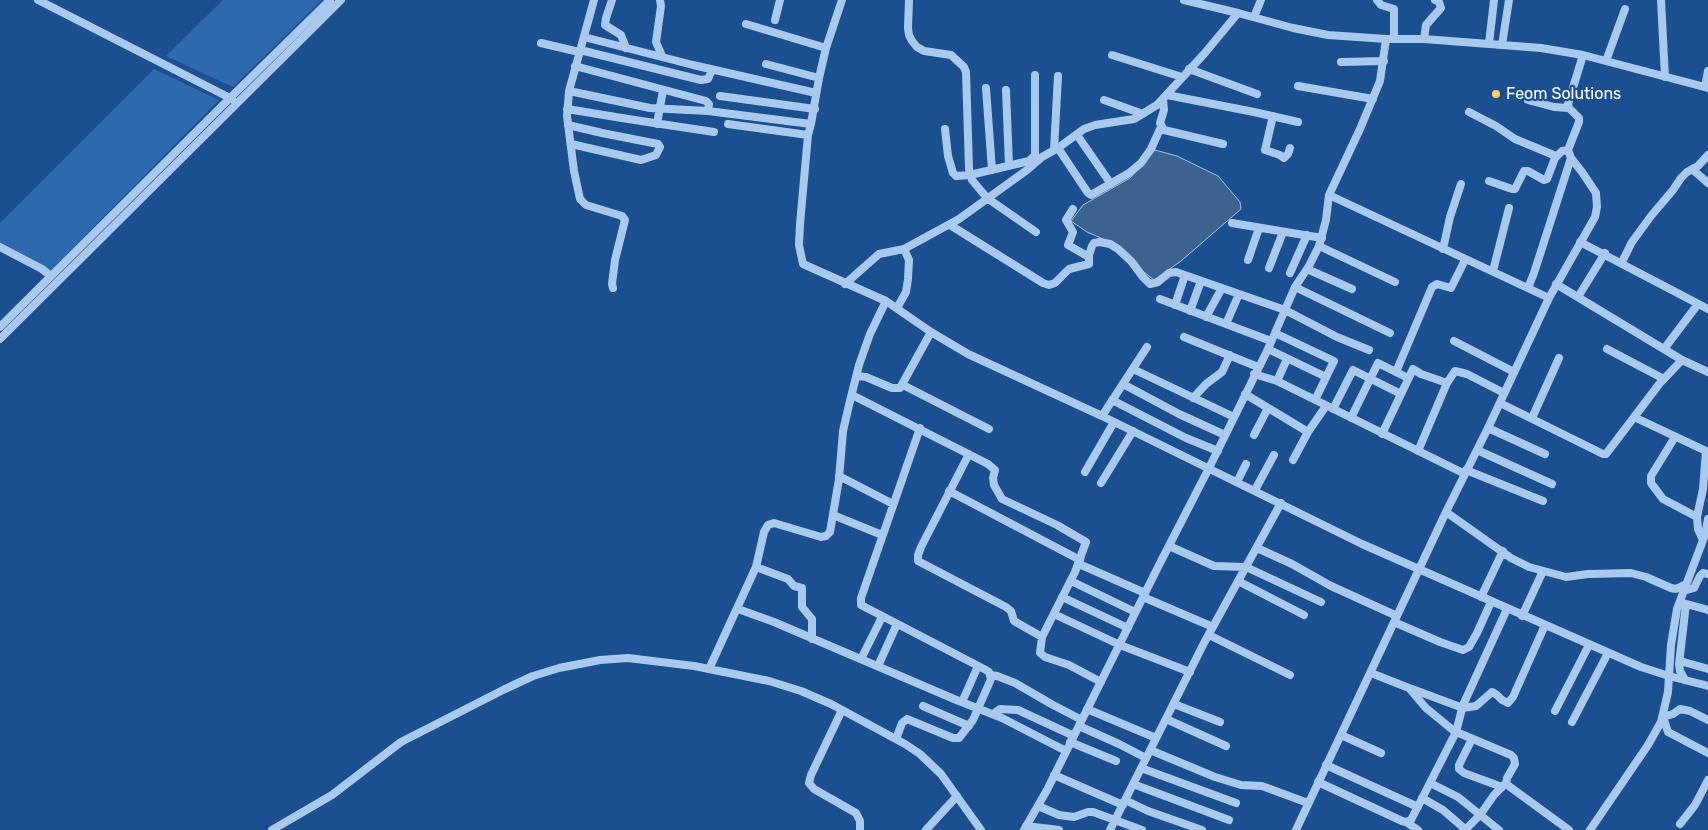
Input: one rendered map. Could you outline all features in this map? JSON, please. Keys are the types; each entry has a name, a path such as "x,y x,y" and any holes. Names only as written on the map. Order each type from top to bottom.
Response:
{"street":[{"path":"38,0 237,103"},
{"path":"0,327 47,273 330,0"},
{"path":"0,338 341,0"},
{"path":"594,0 569,91 568,125 574,171 583,203 622,216 625,220 616,260 613,288"},
{"path":"612,0 606,24 621,35 630,49 631,62"},
{"path":"660,0 656,42 662,56"},
{"path":"776,20 780,0"},
{"path":"842,0 826,48 816,94 812,124 808,135 799,245 801,262 803,264 886,301 931,332 968,354 1102,416 1362,544 1641,667 1708,686"},
{"path":"909,0 908,28 912,41 924,51 951,55 964,67 966,72 970,176 987,198 1036,232"},
{"path":"1184,0 1328,35 1424,39 1541,48 1583,55 1706,87 1708,71"},
{"path":"1254,17 1261,0"},
{"path":"1059,830 1025,828 1054,775 1218,451 1296,287 1308,269 1320,242 1326,220 1328,195 1373,99 1380,81 1390,39 1394,9 1378,3 1377,0"},
{"path":"1424,39 1426,25 1441,8 1439,2 1435,0"},
{"path":"1489,44 1494,0"},
{"path":"1502,45 1509,0"},
{"path":"1661,0 1665,77"},
{"path":"1606,61 1625,9"},
{"path":"845,284 879,254 904,249 950,225 1027,170 1042,157 1090,126 1123,122 1143,114 1165,97 1204,54 1238,12"},
{"path":"746,24 826,48"},
{"path":"584,37 712,70 816,94"},
{"path":"541,43 612,57 704,81 708,79 712,70"},
{"path":"612,57 616,45"},
{"path":"1112,55 1182,77"},
{"path":"1569,108 1568,104 1583,55"},
{"path":"1341,62 1384,61"},
{"path":"766,64 819,78"},
{"path":"575,66 663,90 687,94 706,101 709,104 708,111"},
{"path":"1189,69 1257,94"},
{"path":"945,129 948,156 953,173 956,176 970,176 1029,161 1035,154 1035,75"},
{"path":"1058,76 1056,149 1088,194 1093,195 1141,164 1151,149 1161,127 1160,123 1165,97"},
{"path":"1298,86 1373,99"},
{"path":"986,88 992,170"},
{"path":"657,124 663,90"},
{"path":"1006,90 1009,165"},
{"path":"569,91 659,108 708,111 812,124"},
{"path":"720,96 815,109"},
{"path":"1165,97 1298,122"},
{"path":"608,115 610,100"},
{"path":"1104,100 1143,114"},
{"path":"1528,100 1554,107 1569,108 1578,115 1579,122 1537,264 1528,288"},
{"path":"567,109 714,132"},
{"path":"1469,112 1502,129 1515,139 1556,156"},
{"path":"1272,116 1265,150 1284,158 1290,148"},
{"path":"728,124 808,135"},
{"path":"568,125 602,134 658,144 660,147 656,156 641,160 571,144"},
{"path":"1161,127 1164,130 1223,144"},
{"path":"1077,135 1112,184"},
{"path":"1296,830 1549,298 1596,214 1597,200 1592,187 1569,154 1563,150 1556,156 1547,179 1544,180 1528,171 1524,171 1517,186 1512,190 1489,181"},
{"path":"1622,262 1632,242 1681,178 1698,166 1708,155"},
{"path":"1692,169 1708,183"},
{"path":"1442,249 1450,216 1461,184"},
{"path":"1328,195 1549,298"},
{"path":"1493,271 1510,208"},
{"path":"1073,209 1066,220 1073,232 1068,245 1089,257"},
{"path":"1232,224 1306,236 1395,282"},
{"path":"950,225 1043,283 1055,283 1069,269 1089,264 1090,251 1094,243 1110,244 1131,261 1150,284 1158,282 1169,273 1176,272 1285,310 1336,337 1369,350"},
{"path":"1248,260 1259,228"},
{"path":"1269,268 1283,232"},
{"path":"1290,273 1306,236"},
{"path":"1580,242 1622,262 1708,310"},
{"path":"0,248 47,273"},
{"path":"897,308 906,292 908,279 909,260 904,249"},
{"path":"1578,297 1605,253"},
{"path":"1396,372 1432,287 1437,284 1451,288 1465,260"},
{"path":"1308,269 1352,289"},
{"path":"1175,305 1185,276"},
{"path":"1190,311 1201,281"},
{"path":"1556,284 1682,360 1708,372"},
{"path":"1296,287 1390,333"},
{"path":"1206,317 1222,288"},
{"path":"1226,324 1239,294"},
{"path":"1160,299 1226,324 1270,345 1287,359 1326,378"},
{"path":"709,669 756,567 764,532 768,524 774,523 820,536 826,536 830,532 839,476 843,431 859,365 870,334 886,301"},
{"path":"1664,349 1698,304"},
{"path":"857,376 896,389 903,385 931,332"},
{"path":"1275,333 1334,361 1315,400"},
{"path":"1184,337 1230,355 1276,381 1418,451 1466,472 1543,501"},
{"path":"1454,341 1514,372"},
{"path":"1102,416 1147,347"},
{"path":"1607,349 1664,379"},
{"path":"1193,398 1206,384 1222,372 1230,355"},
{"path":"1532,418 1560,358"},
{"path":"1276,381 1287,359"},
{"path":"1500,402 1606,454 1664,379 1682,360"},
{"path":"1351,418 1378,363 1408,378"},
{"path":"1133,369 1234,417"},
{"path":"1382,434 1413,369 1420,374 1447,383"},
{"path":"1292,460 1308,432 1330,408 1353,370 1401,394"},
{"path":"1418,451 1447,383 1455,371 1467,374 1504,394"},
{"path":"1123,384 1179,414 1226,435"},
{"path":"903,385 989,429"},
{"path":"1245,394 1308,432"},
{"path":"852,395 920,428 993,467 995,470 994,485 1002,498 1084,540 1086,545 1080,562 1042,637 1040,653 1045,657 1069,665 1101,682"},
{"path":"1112,400 1186,438 1218,451"},
{"path":"1254,435 1268,408"},
{"path":"1634,417 1707,451 1698,517 1698,529 1703,540"},
{"path":"1085,472 1114,422"},
{"path":"920,428 860,602 864,608 978,666 991,675 1014,683 1119,744 1215,777 1241,785 1262,786 1308,803"},
{"path":"1488,428 1545,454"},
{"path":"1101,483 1133,431"},
{"path":"1675,437 1651,476 1651,483 1664,500 1698,517"},
{"path":"1477,450 1552,484"},
{"path":"969,454 921,547 918,561 1006,607 1014,621 1042,637"},
{"path":"1255,490 1274,455"},
{"path":"1237,482 1246,464"},
{"path":"839,476 893,504"},
{"path":"949,491 1290,675"},
{"path":"1110,830 1211,631 1281,503"},
{"path":"1446,512 1519,563 1566,577 1588,574 1631,573 1646,577 1671,588 1694,588 1700,576 1703,573 1708,574"},
{"path":"833,515 882,535"},
{"path":"1685,680 1680,671 1680,661 1685,588 1703,540 1708,519"},
{"path":"1169,546 1214,566 1246,567 1321,602"},
{"path":"1256,548 1292,564 1440,642 1460,649 1467,649 1477,633 1491,602"},
{"path":"1481,597 1503,551"},
{"path":"756,567 788,579 794,586 802,588 802,607 812,619 812,639"},
{"path":"1522,616 1543,571"},
{"path":"1071,581 1136,612"},
{"path":"1238,581 1304,615"},
{"path":"1062,597 1128,628"},
{"path":"1683,603 1708,610"},
{"path":"1590,830 1652,738 1663,717 1671,645 1683,603"},
{"path":"738,608 993,714 1066,751"},
{"path":"1406,822 1410,820 1418,807 1456,732 1462,708 1508,609"},
{"path":"1054,614 1120,644 1190,672"},
{"path":"861,659 882,617"},
{"path":"878,666 897,624"},
{"path":"1371,673 1462,708 1476,706 1492,692 1508,703 1511,701 1545,625"},
{"path":"1556,711 1589,645"},
{"path":"1572,722 1608,653"},
{"path":"272,830 332,795 401,742 533,676 582,662 615,658 650,660 769,681 801,691 842,710 905,744 930,762 958,796 982,830"},
{"path":"1680,661 1708,669"},
{"path":"962,702 978,666"},
{"path":"896,739 902,723 908,719 956,739 962,735 979,708 991,675"},
{"path":"1409,688 1426,708 1456,732 1514,758 1515,764 1506,778 1504,786 1494,795 1480,815 1465,830 1443,810 1422,798"},
{"path":"1174,704 1220,722"},
{"path":"923,706 969,726"},
{"path":"993,714 1000,709 1018,710 1116,761"},
{"path":"1663,717 1673,714 1680,709 1690,711 1708,720"},
{"path":"842,710 810,775 809,783 814,789 856,813 860,821 860,830"},
{"path":"1087,710 1156,738"},
{"path":"1663,717 1668,732 1708,753"},
{"path":"1166,719 1226,746"},
{"path":"1341,735 1381,753"},
{"path":"1472,739 1458,765 1460,771 1504,786 1569,830"},
{"path":"1326,765 1418,807"},
{"path":"1141,768 1236,803"},
{"path":"1054,775 1124,803 1202,830"},
{"path":"1680,824 1695,805 1708,780"},
{"path":"1318,782 1406,822 1418,830"},
{"path":"1430,783 1454,794 1497,830"},
{"path":"1133,784 1228,820"},
{"path":"926,830 958,796"},
{"path":"1038,806 1059,815 1074,818 1088,812 1142,830"}],"shaded area":[{"path":"223,0 322,0 233,87 166,56"},
{"path":"154,69 219,100 51,270 0,244 0,223"},
{"path":"1155,150 1177,156 1218,176 1240,202 1241,209 1181,261 1154,280 1101,238 1087,232 1071,221 1083,205 1130,178"}],"place":[{"name":"Feom Solutions","path":"1496,94"}]}
